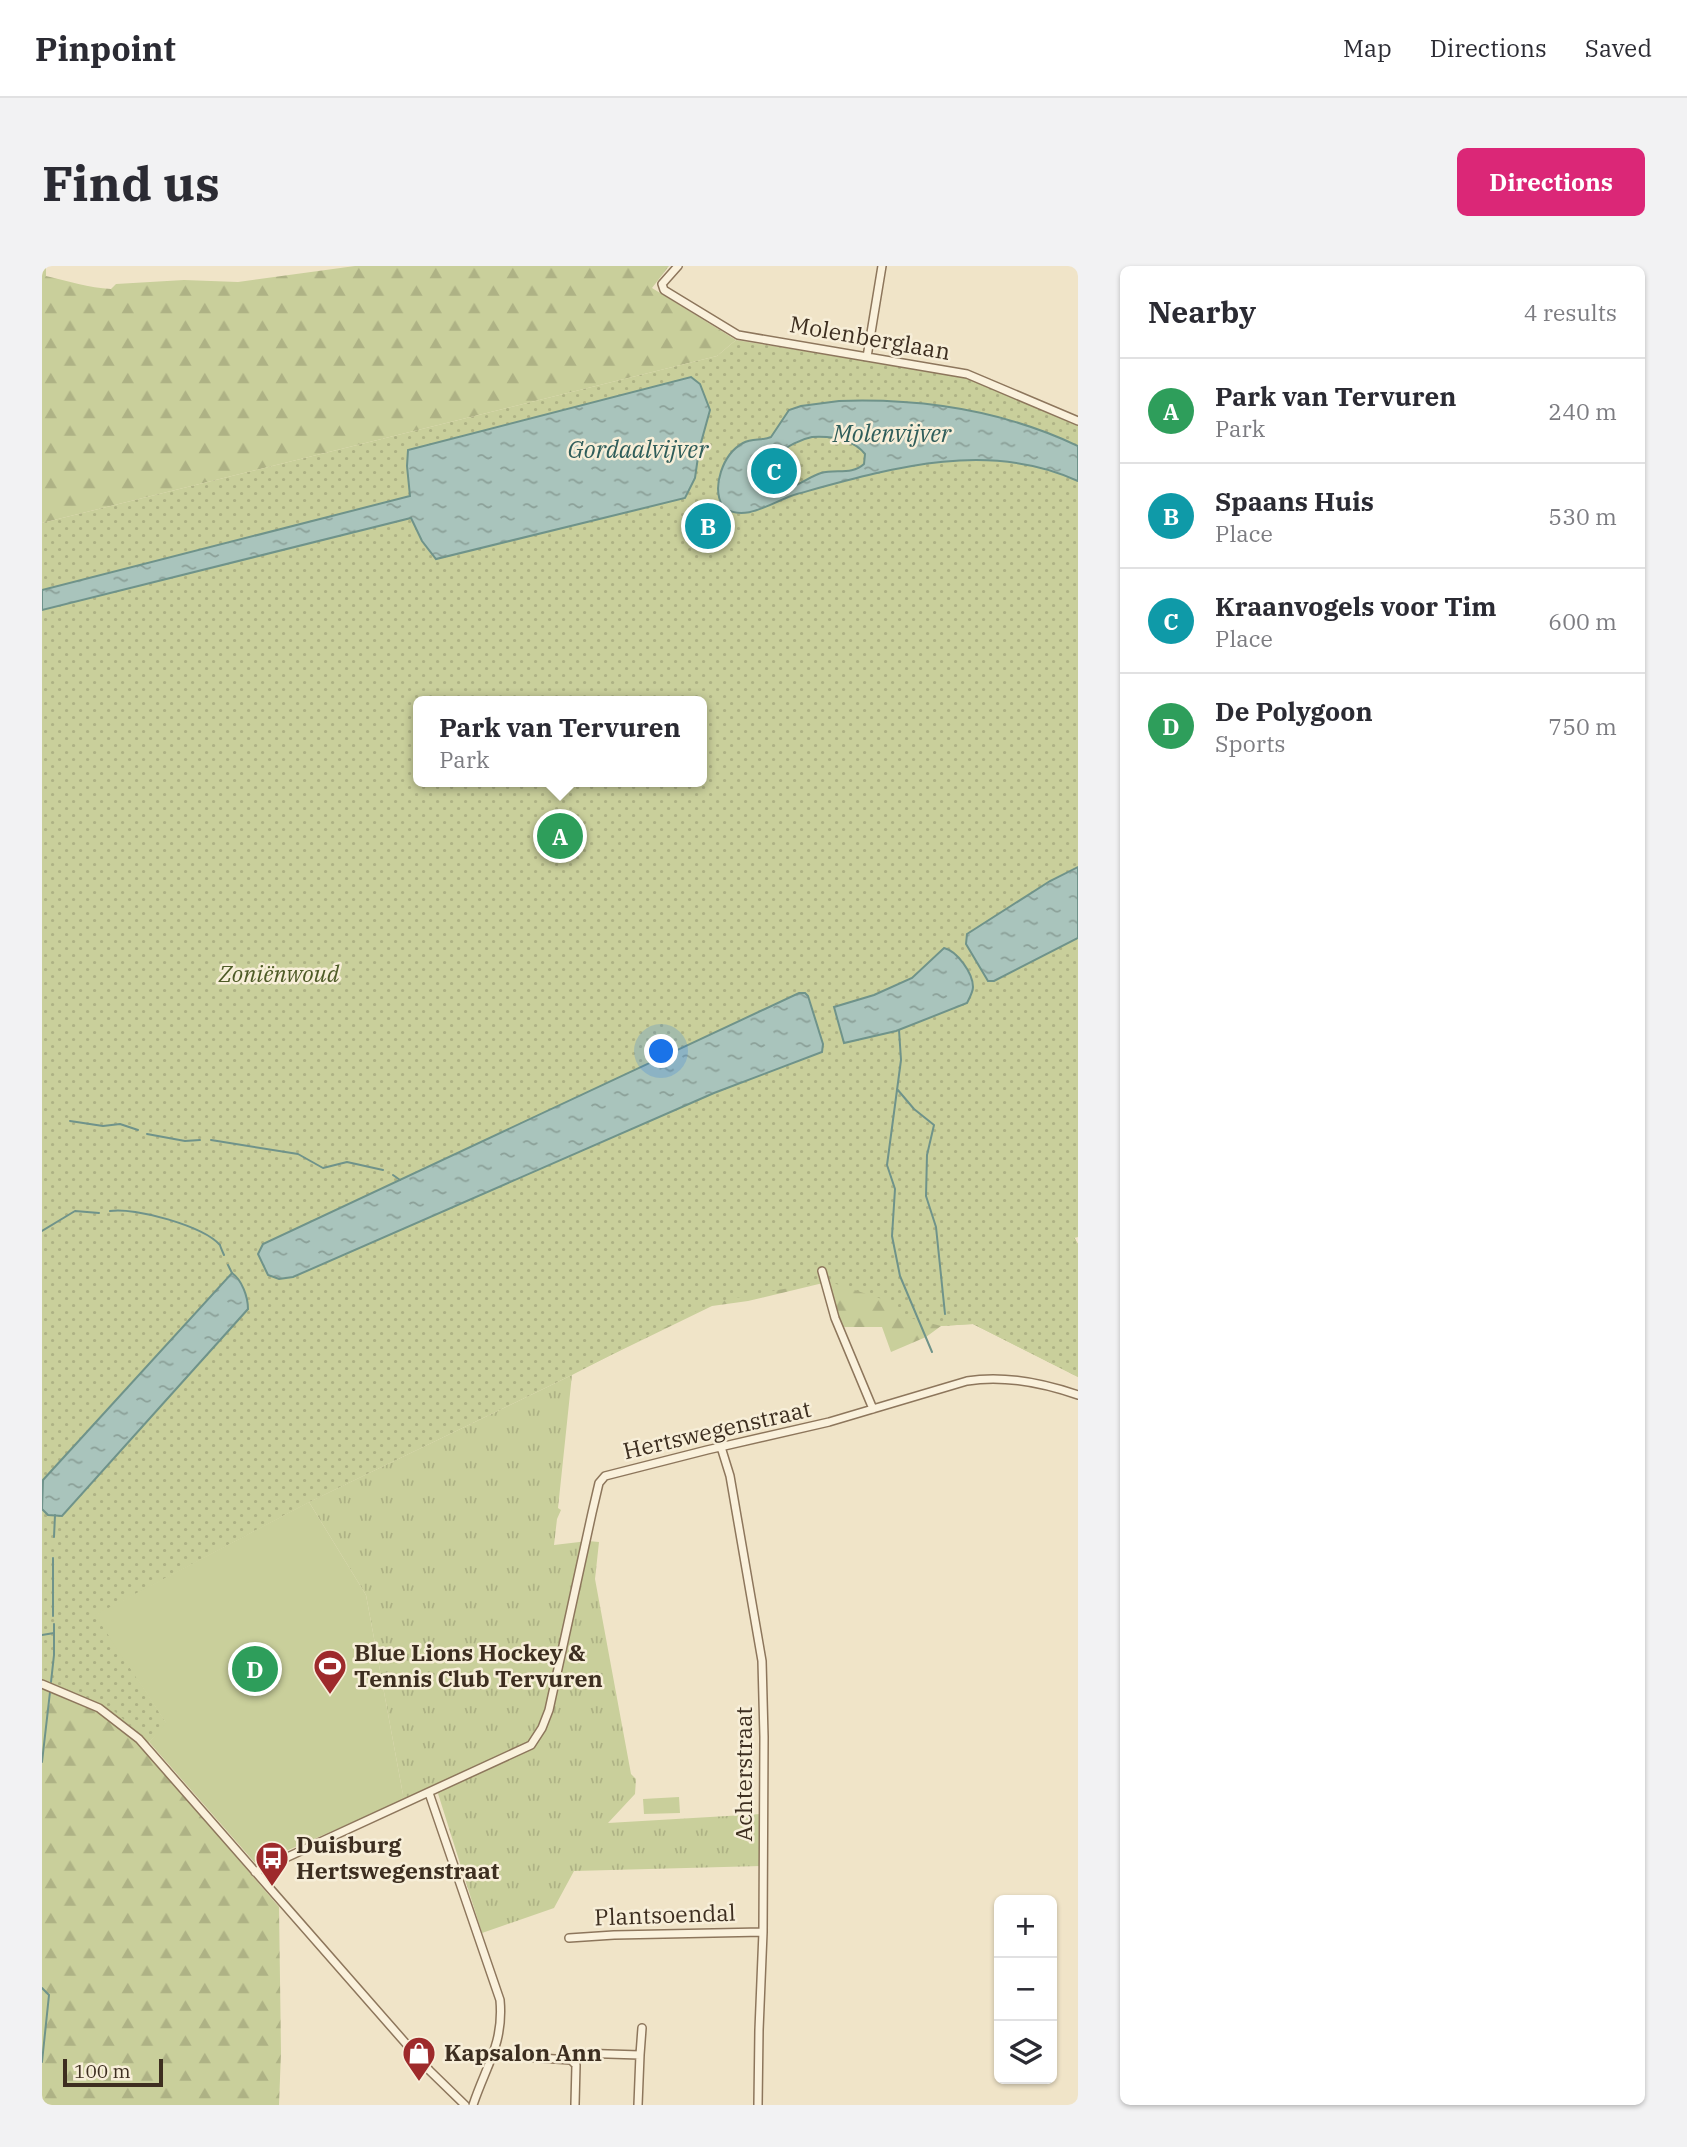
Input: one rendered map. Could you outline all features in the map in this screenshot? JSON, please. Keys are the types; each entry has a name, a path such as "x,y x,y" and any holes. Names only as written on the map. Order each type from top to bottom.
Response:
{"street":[{"name":"Molenberglaan","path":"678,266 662,286 704,316 738,335 967,374 1078,421"},
{"path":"867,357 883,266"},
{"path":"822,1271 835,1318 873,1409"},
{"name":"Hertswegenstraat","path":"255,1872 531,1745 549,1710 601,1479 829,1422 967,1381 985,1378 1052,1387 1078,1395"},
{"name":"Achterstraat","path":"721,1447 730,1476 762,1661 763,1932 758,2031 758,2105"},
{"path":"42,1684 99,1708 139,1739 430,2071 466,2105"},
{"path":"429,1793 499,2000 502,2021 499,2041 473,2105"},
{"name":"Plantsoendal","path":"569,1938 763,1932"},
{"path":"638,2105 642,2028"},
{"path":"571,2060 576,2053 640,2055"},
{"path":"493,2055 571,2060 576,2065 575,2104"}],"green space":[{"path":"42,266 46,266 46,276 111,289 116,284 184,280 238,282 355,266 669,266 652,288 736,340 717,356 42,523"},
{"name":"Zoniënwoud","path":"736,340 966,377 1078,424 1078,1237 1074,1238 1078,1244 1078,1377 973,1324 941,1326 906,1317 891,1302 827,1281 714,1302 572,1375 309,1502 96,1615 167,1724 149,1742 113,1710 42,1678 42,523 717,356"},
{"path":"1054,1201 1078,1244 1078,1377 973,1324 941,1326 926,1337 891,1352 882,1327 835,1327 823,1283 748,1301 712,1306 309,1502 96,1615 149,1742 144,1749 279,1907 279,2105 42,2105 42,1516 259,1303"},
{"path":"572,1375 558,1508 561,1510 557,1519 554,1545 599,1542 595,1579 631,1774 636,1779 635,1794 608,1823 761,1814 761,1866 574,1871 554,1908 482,1933 435,1784 404,1800 366,1595 309,1502"},
{"path":"309,1502 366,1595 404,1800 256,1864 149,1742 166,1723 95,1615"},
{"path":"679,1797 680,1813 644,1814 643,1799"}],"water":[{"name":"Gordaalvijver","path":"691,377 700,384 710,410 699,450 695,478 685,498 436,559 422,541 411,518 42,610 42,590 410,496 408,450"},
{"name":"Molenvijver","path":"839,401 901,402 931,404 991,415 1020,423 1078,446 1078,481 1044,468 1009,462 938,462 866,476 797,494 750,512 732,512 723,507 718,490 719,481 730,455 746,441 771,437 789,410","holes":["812,437 841,439 854,444 865,454 864,464 849,471 821,473 786,489 774,488 769,479 771,462 794,443"]},
{"path":"1078,867 1078,938 994,981 988,981 966,944 967,934 1050,881"},
{"path":"944,948 959,958 970,975 973,989 967,1003 896,1031 844,1043 834,1007 874,995 912,978"},
{"path":"799,993 808,996 823,1044 822,1052 714,1093 293,1277 279,1279 268,1275 258,1254 263,1244"},
{"path":"232,1273 244,1289 248,1309 62,1516 48,1515 42,1509 43,1480"}],"waterway":[{"path":"899,1030 901,1060 887,1165 895,1189 892,1236 900,1276 932,1352"},
{"path":"897,1089 914,1109 934,1125 927,1155 926,1196 936,1227 945,1314"},
{"path":"70,1121 103,1126 120,1124 138,1130"},
{"path":"147,1134 185,1141 200,1140"},
{"path":"211,1140 298,1154 323,1168 347,1162 383,1170"},
{"path":"393,1175 400,1180"},
{"path":"42,1231 75,1211 99,1213"},
{"path":"110,1211 151,1215 184,1225 211,1238 220,1245 224,1255"},
{"path":"228,1265 232,1273"},
{"path":"54,1537 55,1515"},
{"path":"53,1558 53,1616"},
{"path":"51,1682 54,1624"},
{"path":"42,1635 54,1633"},
{"path":"42,1762 50,1692"},
{"path":"42,1988 49,1995 42,2062"}],"place":[{"name":"Kraanvogels voor Tim","path":"774,471"},
{"name":"Spaans Huis","path":"708,526"},
{"name":"Park van Tervuren","path":"560,836"},
{"name":"De Polygoon","path":"255,1669"},
{"name":"Blue Lions Hockey & Tennis Club Tervuren","path":"330,1696"},
{"name":"Duisburg Hertswegenstraat","path":"272,1888"},
{"name":"Kapsalon Ann","path":"419,2083"}]}
